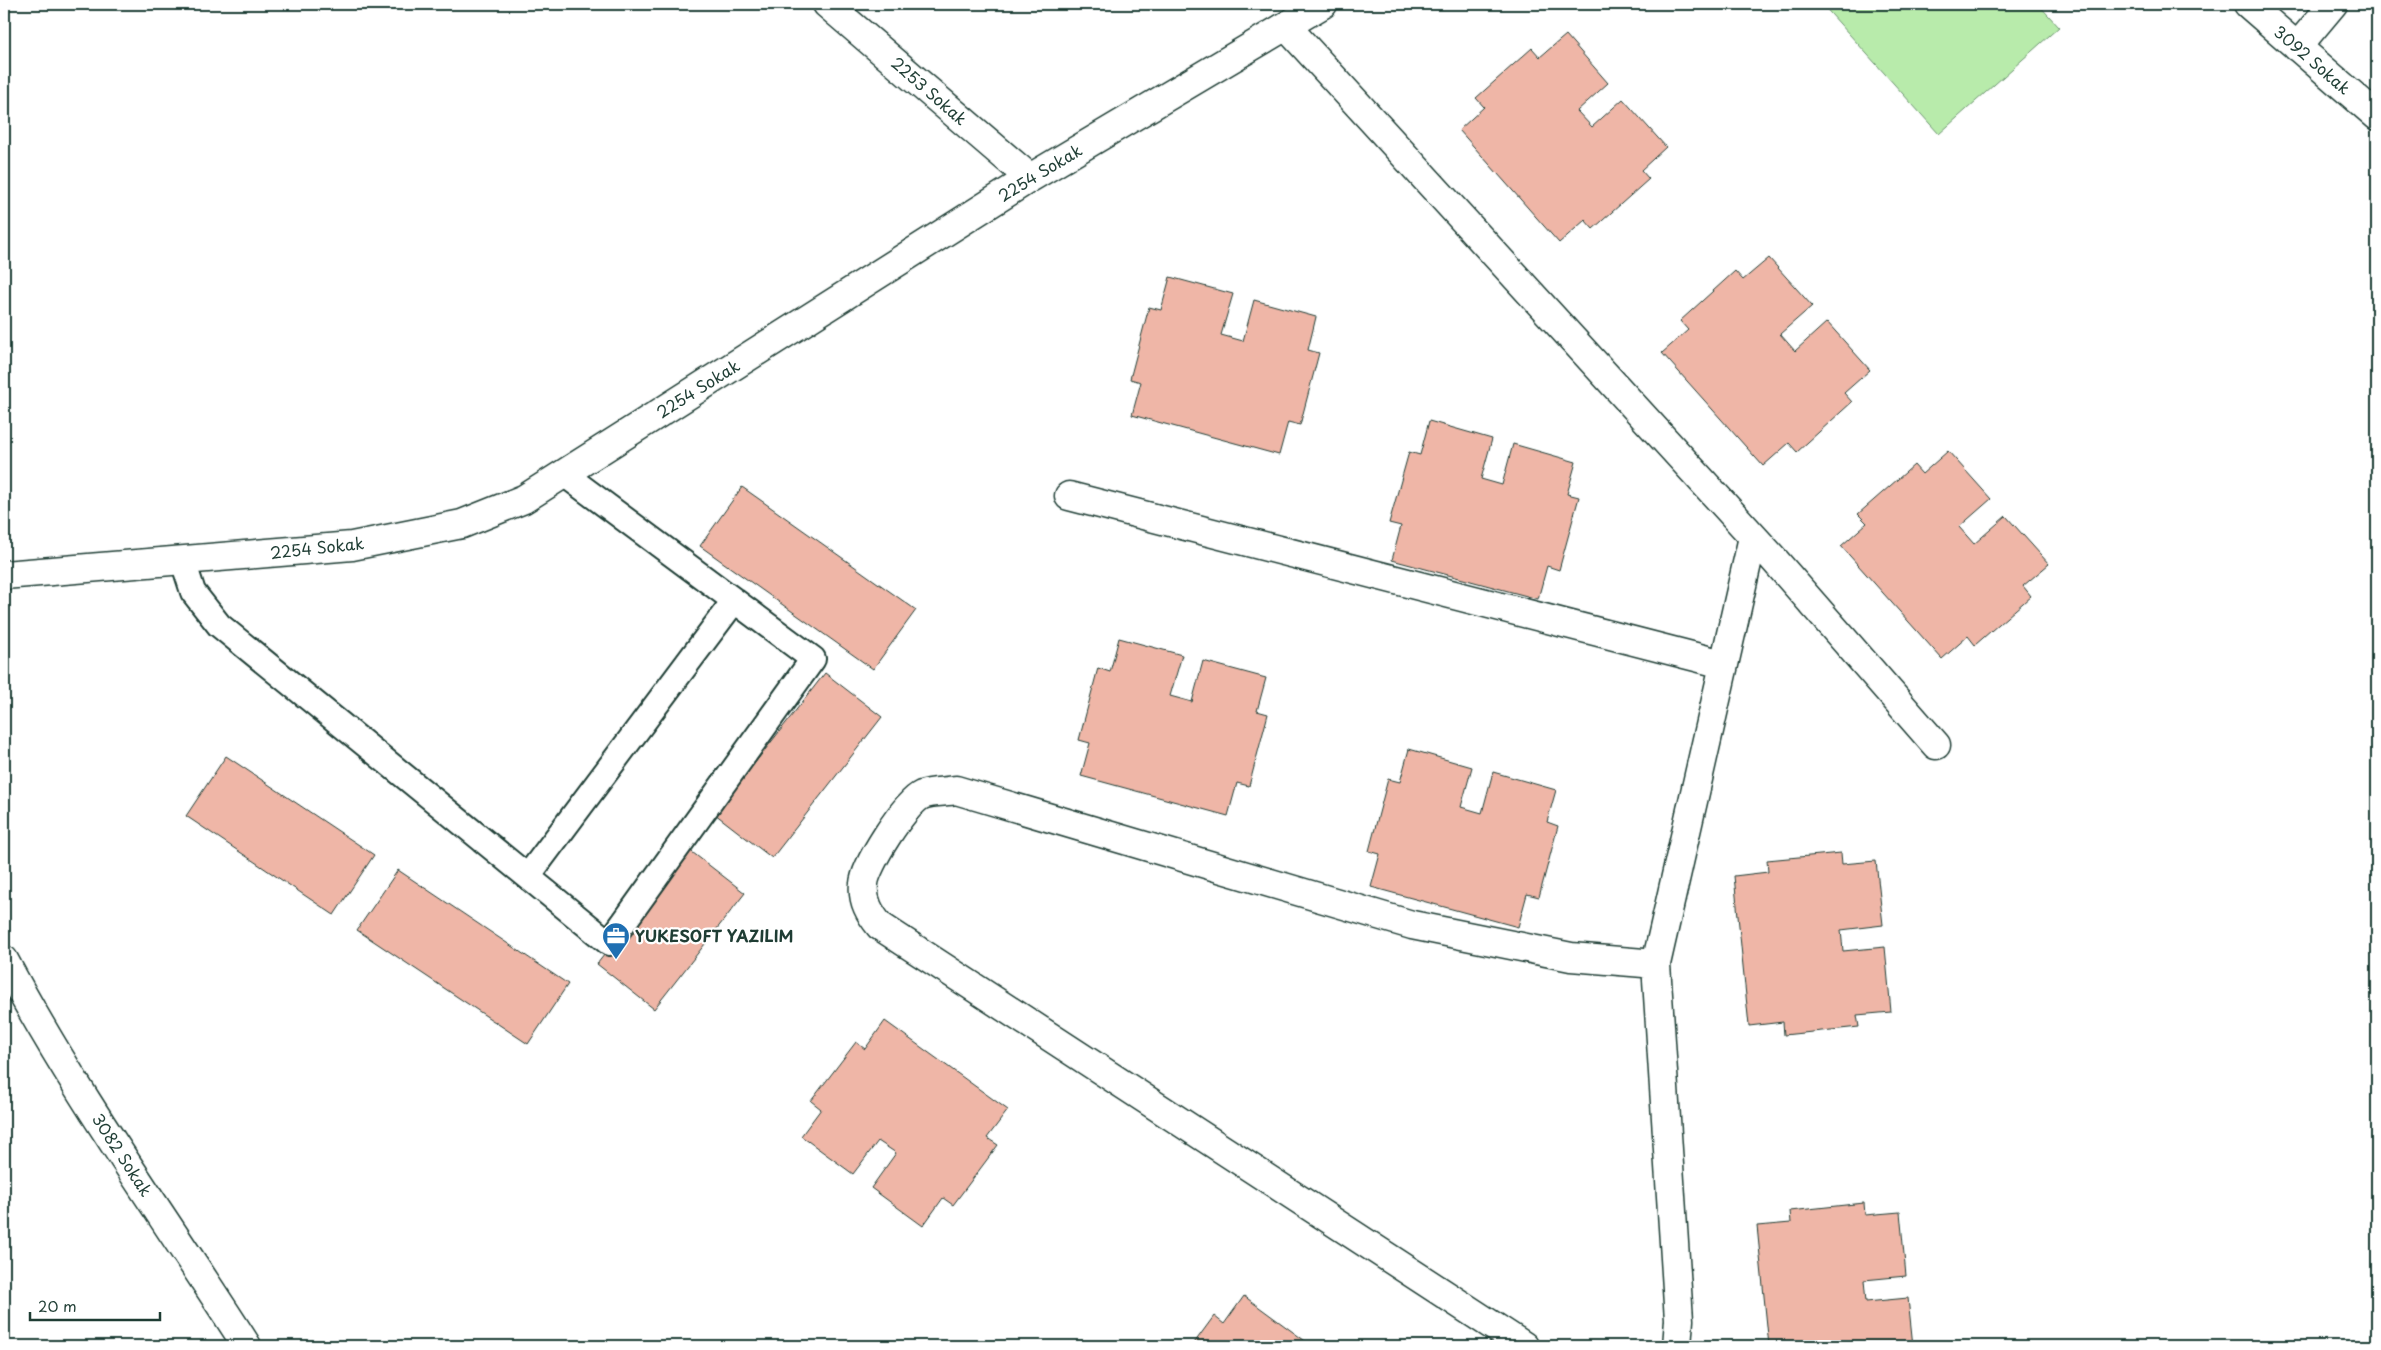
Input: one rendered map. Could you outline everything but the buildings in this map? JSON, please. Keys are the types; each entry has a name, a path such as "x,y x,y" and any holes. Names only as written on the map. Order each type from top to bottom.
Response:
{"street":[{"name":"2253 Sokak","path":"827,4 1030,178"},
{"name":"2254 Sokak","path":"4,575 352,546 462,524 524,500 1030,178 1323,4"},
{"name":"3092 Sokak","path":"2248,4 2377,116"},
{"path":"2298,47 2333,4"},
{"path":"1286,26 1753,537 1936,745"},
{"path":"1069,496 1723,664"},
{"path":"1677,1346 1679,1320 1656,964 1753,537"},
{"path":"1524,1346 880,926 870,914 864,898 867,870 905,811 922,796 956,790 1412,925 1571,957 1656,964"},
{"name":"3082 Sokak","path":"4,960 28,1006 105,1129 247,1346"}],"lane":[{"path":"183,561 194,592 220,625 609,943 812,659 564,474"},
{"path":"528,876 734,601"}],"green space":[{"path":"1822,4 2038,4 2059,27 1939,134"}],"place":[{"name":"YUKESOFT YAZILIM","path":"616,960"}]}
